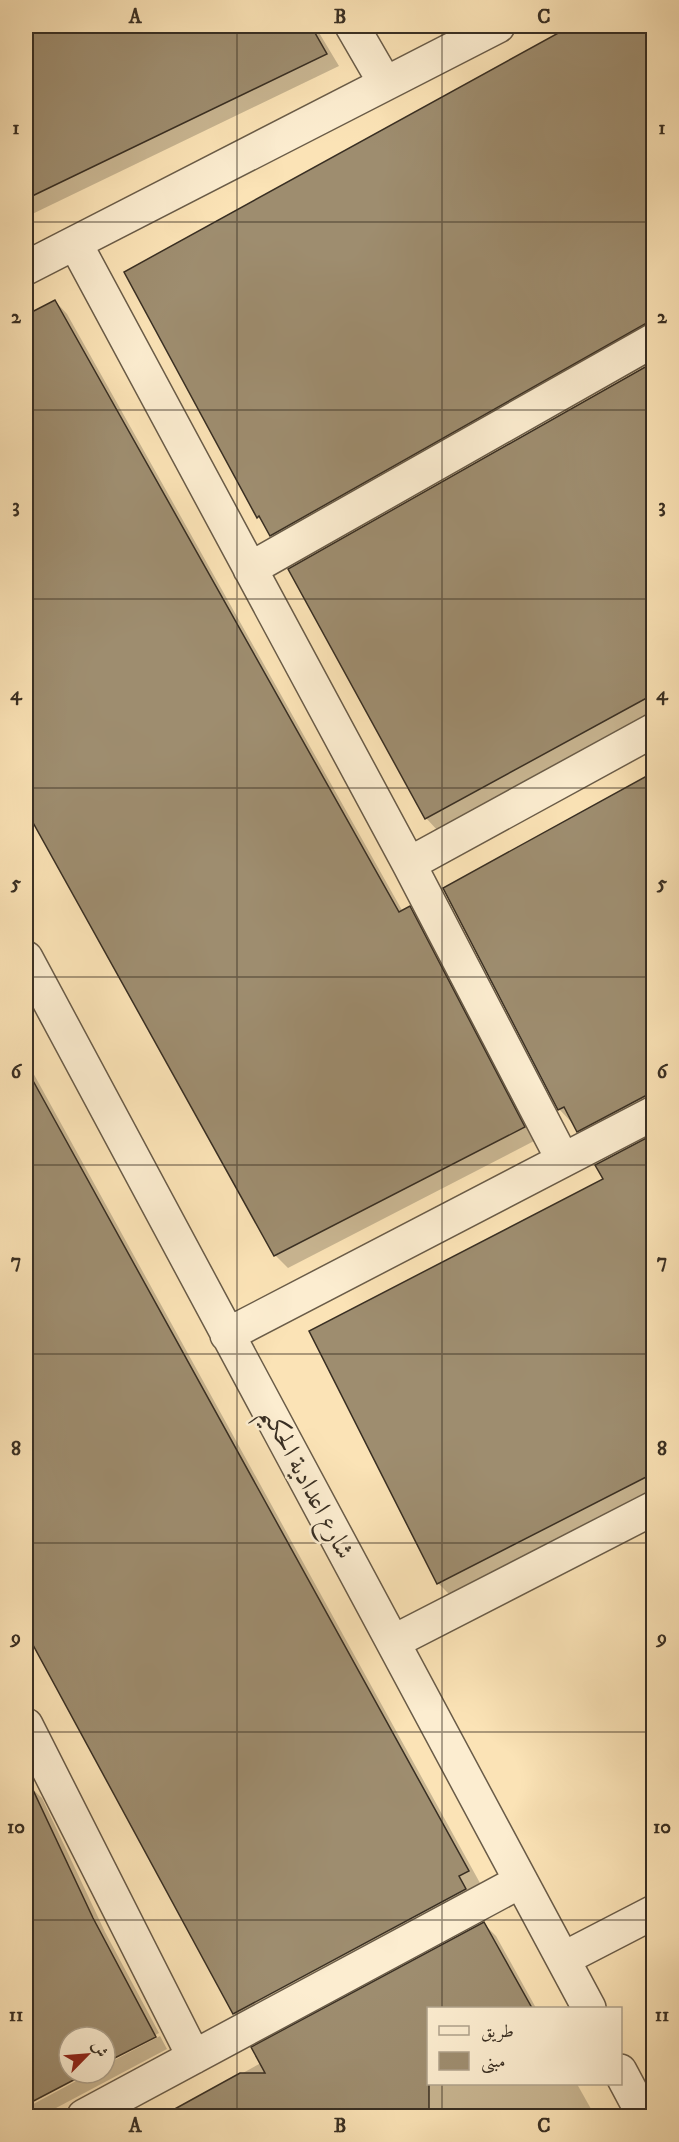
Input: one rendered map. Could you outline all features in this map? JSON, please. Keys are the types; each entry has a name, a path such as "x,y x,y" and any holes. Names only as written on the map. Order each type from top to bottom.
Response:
{"street":[{"path":"352,26 385,84"},
{"path":"26,268 498,26"},
{"path":"75,243 409,864 563,1160"},
{"path":"250,569 654,340"},
{"path":"409,864 654,730"},
{"name":"شارع اعدادية الحكيم","path":"26,962 588,2007"},
{"path":"227,1335 654,1113"},
{"path":"393,1642 654,1508"},
{"path":"30,1745 194,2057"},
{"path":"84,2116 521,1881"},
{"path":"564,1959 654,1912"},
{"path":"622,2073 644,2116"}],"building":[{"path":"26,26 311,26 327,54 26,199"},
{"path":"571,26 654,26 654,321 270,536 259,516 257,518 124,272"},
{"path":"55,300 399,912 410,906 525,1127 274,1256 26,810 26,315"},
{"path":"654,362 654,694 425,819 288,569"},
{"path":"654,772 654,1094 645,1096 577,1132 564,1107 558,1110 443,888"},
{"path":"26,1068 469,1871 459,1876 466,1889 233,2014 26,1632"},
{"path":"654,1134 654,1473 437,1584 309,1331 603,1179 595,1165"},
{"path":"26,1775 93,1918 156,2037 117,2057 117,2025 57,2025 57,2085 64,2085 26,2105"},
{"path":"484,1922 531,2007 427,2007 429,2116 162,2116 240,2073 265,2073 251,2047"}]}
